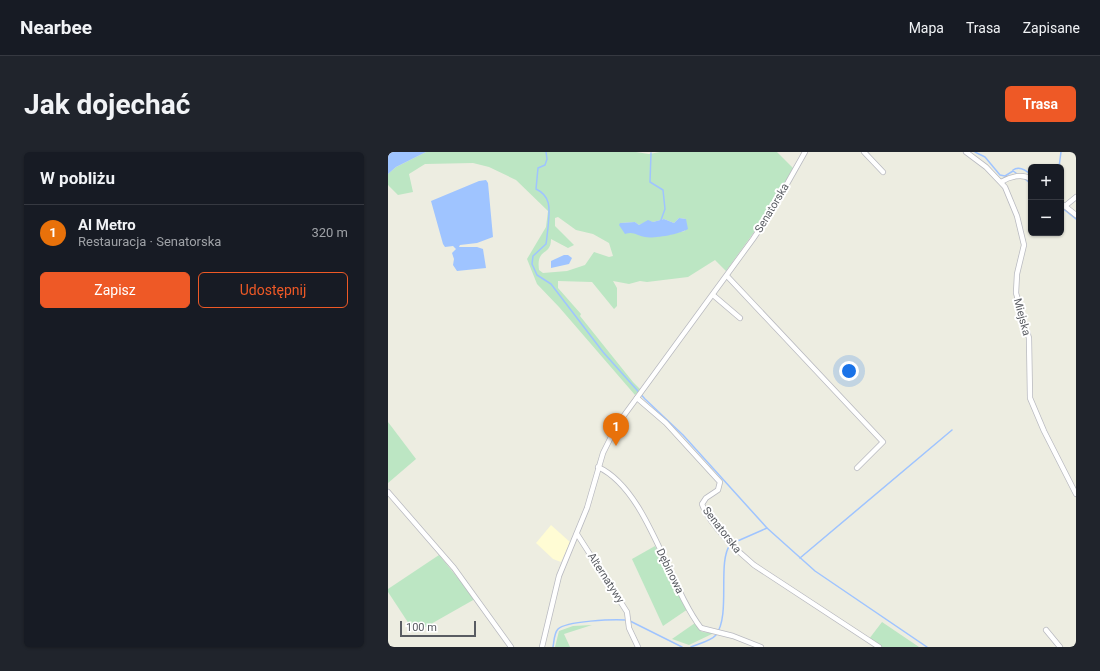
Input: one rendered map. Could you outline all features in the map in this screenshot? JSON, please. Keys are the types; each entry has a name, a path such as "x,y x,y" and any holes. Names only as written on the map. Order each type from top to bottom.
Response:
{"street":[{"name":"Senatorska","path":"542,647 559,576 577,534 598,467 617,425 727,276 770,214 805,152"},
{"path":"864,152 883,172"},
{"name":"Miejska","path":"966,152 986,167 1001,182 1010,197 1023,239 1024,250 1017,274 1016,293 1029,338 1029,385 1032,403 1076,494"},
{"path":"1001,182 1020,176 1028,177"},
{"path":"1064,203 1076,196"},
{"path":"1064,205 1076,215"},
{"path":"727,276 883,442 857,468"},
{"path":"713,295 740,318"},
{"name":"Senatorska","path":"637,398 666,423 720,482 718,490 706,498 702,504 733,547 754,565 879,647"},
{"name":"Dębinowa","path":"598,467 611,475 632,498 701,628 761,647"},
{"path":"388,492 454,568 511,647"},
{"name":"Alternatywy","path":"577,534 625,607 628,623 638,647"},
{"path":"1046,630 1060,647"}],"shaded area":[{"path":"551,525 570,542 561,562 553,559 536,543"}],"green space":[{"path":"426,152 636,152 649,154 660,152 777,152 793,168 767,214 726,271 715,260 688,277 647,282 640,281 629,284 613,281 617,288 617,306 614,309 592,282 558,281 558,288 581,314 580,316 640,389 635,395 559,307 537,284 527,259 546,227 548,211 516,180 489,167 473,163 425,164 409,174 413,192 398,195 388,185 388,174 396,167","holes":["558,217 576,230 593,234 609,243 613,256 609,257 594,252 585,265 567,271 543,273 539,270 540,258 541,255 549,248 551,239 568,248 574,245 555,226 555,218","679,218 686,219 685,231 667,235 663,234 655,237 629,232 620,223 635,222 639,225 648,221 653,222 664,219 674,223"]},
{"path":"388,422 416,459 388,483"},
{"path":"655,546 688,609 663,626 632,559"},
{"path":"439,555 475,599 415,633 388,592 388,589"},
{"path":"882,622 919,647 881,647 869,639"},
{"path":"695,623 702,632 714,633 689,645 672,639"},
{"path":"592,625 564,634 570,647 555,647 559,631 573,626"}],"water":[{"path":"388,152 426,152 396,167 388,174"},
{"path":"486,180 488,183 493,237 477,243 460,245 459,247 477,247 483,249 486,268 457,271 453,265 454,259 452,253 456,249 453,246 445,247 443,244 431,201 479,181"},
{"path":"679,218 686,219 688,229 679,233 660,237 642,236 633,233 625,234 619,225 620,223 635,222 639,225 648,220 653,222 664,219 674,223"},
{"path":"564,255 568,255 572,258 569,264 551,268 551,261"}],"waterway":[{"path":"546,152 547,159 545,165 538,168 536,189 541,192 548,201 549,216 546,244 533,256 532,264 537,275 551,284 603,352 645,399 683,435 767,528 815,571 927,647"},
{"path":"975,152 985,157 1000,175 1005,176 1013,171 1016,173"},
{"path":"1059,164 1061,152"},
{"path":"651,153 650,182 663,190 665,209 661,220"},
{"path":"1013,170 1018,168 1028,173"},
{"path":"1064,209 1076,219"},
{"path":"800,558 952,430"},
{"path":"733,543 767,528"},
{"path":"691,647 708,641 714,637 720,626 724,602 724,563 726,553 730,545"},
{"path":"553,647 556,633 558,629 563,626 590,621 626,620"},
{"path":"630,621 682,647"}],"place":[{"name":"Al Metro","path":"616,446"}]}
